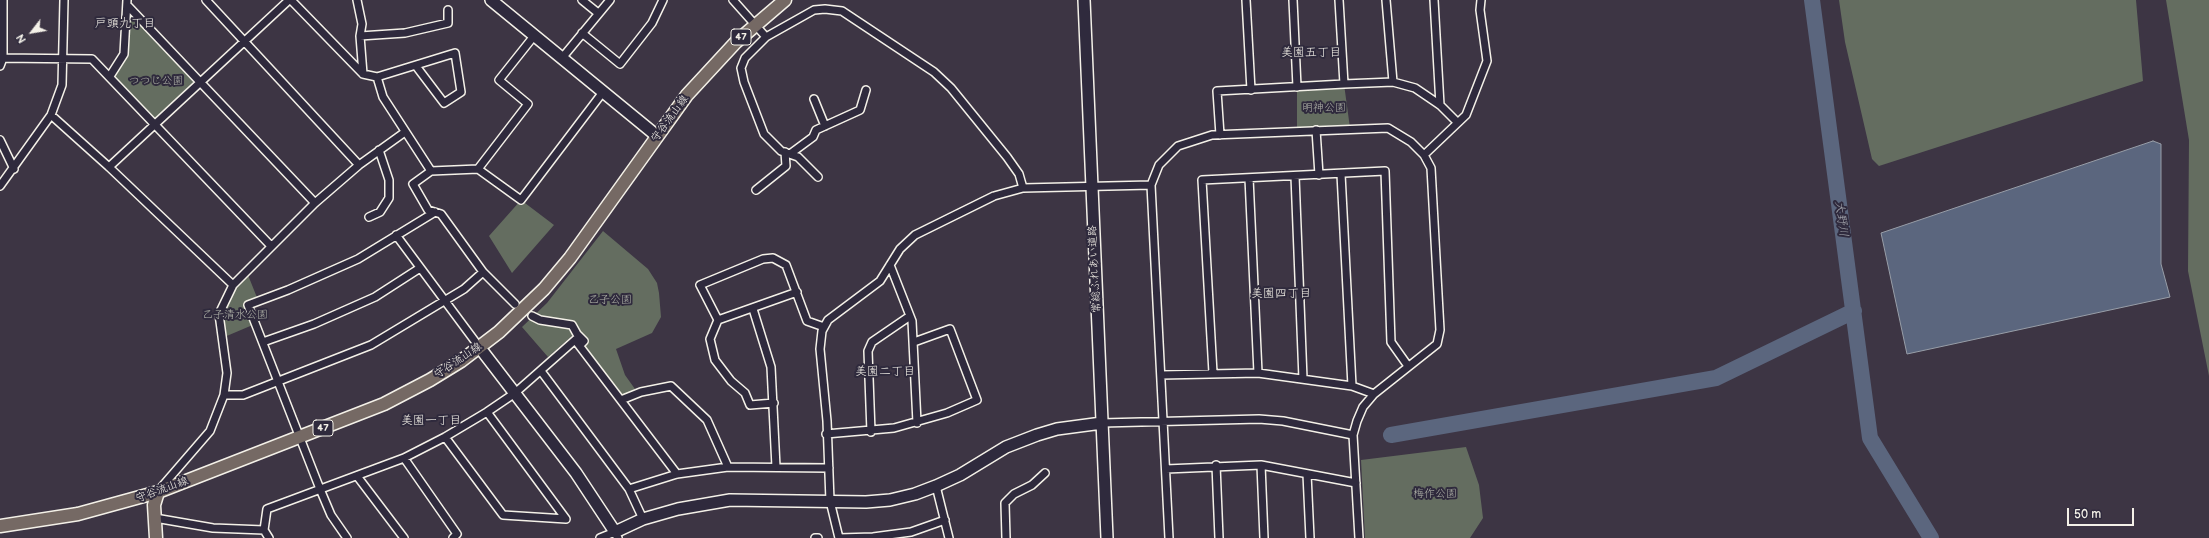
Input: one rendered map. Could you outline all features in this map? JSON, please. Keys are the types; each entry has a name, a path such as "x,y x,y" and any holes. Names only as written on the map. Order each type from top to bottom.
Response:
{"main road":[{"name":"守谷流山線","path":"0,526 78,514 158,492 357,415 407,393 450,368 480,348 524,309 565,264 657,136 701,78 754,25 785,0"},
{"path":"156,538 154,505 158,492"}],"street":[{"path":"0,66 2,58 3,0"},
{"path":"0,186 14,169 51,115 62,85 64,58 64,0"},
{"path":"206,0 359,165"},
{"path":"109,167 290,0 362,74 377,77 416,66 455,52 461,92 444,103 416,66"},
{"path":"357,0 362,24 360,36 362,74"},
{"path":"491,0 657,136"},
{"path":"582,0 598,13"},
{"path":"562,58 610,0"},
{"path":"582,33 620,64 652,23 663,0"},
{"path":"733,0 766,37"},
{"name":"常総ふれあい道路","path":"1084,0 1107,538"},
{"path":"1246,0 1251,90"},
{"path":"1293,0 1297,87"},
{"path":"1339,0 1344,84"},
{"path":"1386,0 1392,82"},
{"path":"1434,0 1440,105"},
{"path":"1424,155 1466,115 1487,61 1480,10 1481,0"},
{"path":"110,76 124,54 127,3"},
{"path":"127,3 315,203"},
{"path":"818,177 798,157 788,153 764,134 741,68 746,58 766,37 814,10 825,9 842,11 934,72 951,88 1007,157 1019,174 1022,188"},
{"path":"360,36 405,33 448,22 448,10"},
{"path":"478,169 528,104 499,80 534,36"},
{"path":"2,58 92,59 110,76 271,246"},
{"path":"377,77 383,97 431,170"},
{"path":"1220,135 1217,91 1344,84 1392,82 1415,88 1440,105 1458,122"},
{"path":"756,190 786,166 788,153 813,137 816,130 860,110 866,90"},
{"path":"580,345 584,341 577,334 572,325 540,320 524,309 483,272 442,214 428,210 413,184 431,170 478,169 521,200 603,92"},
{"path":"814,99 825,126"},
{"path":"51,115 109,167 233,285"},
{"path":"1169,538 1151,185 1160,165 1178,146 1198,139 1220,135 1388,128 1411,142 1424,155 1432,168 1440,330 1437,344 1374,394 1363,407 1353,434 1359,538"},
{"path":"1316,130 1319,175"},
{"path":"158,492 210,431 224,395 227,373 218,314 233,285 315,203 359,165 405,132"},
{"path":"0,140 14,169"},
{"path":"369,217 380,212 389,198 389,180 379,150"},
{"path":"1213,373 1202,180 1385,172 1391,342 1408,366"},
{"path":"1341,174 1352,386"},
{"path":"1295,176 1303,379"},
{"path":"1249,178 1258,373"},
{"path":"945,520 910,532 873,537 839,538 830,501 820,349 822,331 828,320 880,281 900,249 914,235 988,198 1022,188 1151,185"},
{"path":"347,538 331,515 248,305 326,274 358,259 435,212"},
{"path":"396,235 576,473 617,535"},
{"path":"718,320 700,285 763,259 773,258 786,265 807,321 824,327"},
{"path":"890,265 910,316 914,342 917,422"},
{"path":"263,342 314,324 375,297 420,268"},
{"path":"224,395 243,395 370,345 464,289 483,272"},
{"path":"774,403 750,405 745,393 732,381 715,360 710,339 718,320 753,309 797,292"},
{"path":"753,309 771,367 776,467"},
{"path":"871,432 868,351 872,342 910,316"},
{"path":"826,434 871,432 917,422 947,413 977,400 950,329 914,342"},
{"path":"269,538 264,530 267,509 404,458 444,437 487,412 514,393 575,340 677,474"},
{"path":"541,371 628,490 643,519"},
{"path":"1161,375 1258,373 1352,386 1374,394"},
{"path":"621,400 641,392 671,386 706,420 728,467"},
{"path":"444,437 504,515 566,519 487,412"},
{"path":"600,538 617,535 643,519 678,508 730,500 866,502 890,500 936,486 1022,440 1057,429 1102,423 1163,421 1283,421 1353,434"},
{"path":"404,458 457,534 453,538"},
{"path":"1166,468 1261,464 1356,483"},
{"path":"1261,464 1264,538"},
{"path":"1216,465 1219,538"},
{"path":"628,490 677,474 728,467 829,468"},
{"path":"1006,538 1005,503 1014,494 1032,485 1046,473"},
{"path":"1306,474 1310,538"},
{"path":"357,476 404,538"},
{"path":"936,486 949,538"},
{"path":"155,518 213,528 264,530"}],"green space":[{"path":"1839,0 2136,0 2143,81 1879,166 1872,159 1845,42"},
{"path":"2166,0 2209,0 2209,376 2188,271 2189,140"},
{"name":"つつじ公園","path":"127,5 200,82 155,124 110,76 124,54"},
{"name":"明神公園","path":"1344,84 1350,128 1297,131 1297,87"},
{"path":"521,200 554,225 512,273 489,236"},
{"name":"乙子公園","path":"603,231 648,269 657,283 659,293 661,317 652,333 616,349 625,375 635,389 623,396 574,334 548,357 522,327 547,303"},
{"name":"乙子清水公園","path":"246,270 258,300 248,305 255,324 222,338 218,320 233,285"},
{"name":"梅作公園","path":"1466,447 1479,485 1483,518 1470,538 1365,538 1361,460"}],"water":[{"path":"2153,141 2161,144 2161,264 2170,297 1907,354 1881,233"}],"waterway":[{"name":"大野川","path":"1812,0 1870,438 1931,538"},
{"path":"1391,435 1716,378 1854,311"}],"district":[{"name":"戸頭九丁目","path":"125,24"},
{"name":"美園五丁目","path":"1311,53"},
{"name":"美園四丁目","path":"1281,294"},
{"name":"美園二丁目","path":"885,372"},
{"name":"美園一丁目","path":"431,421"}]}
